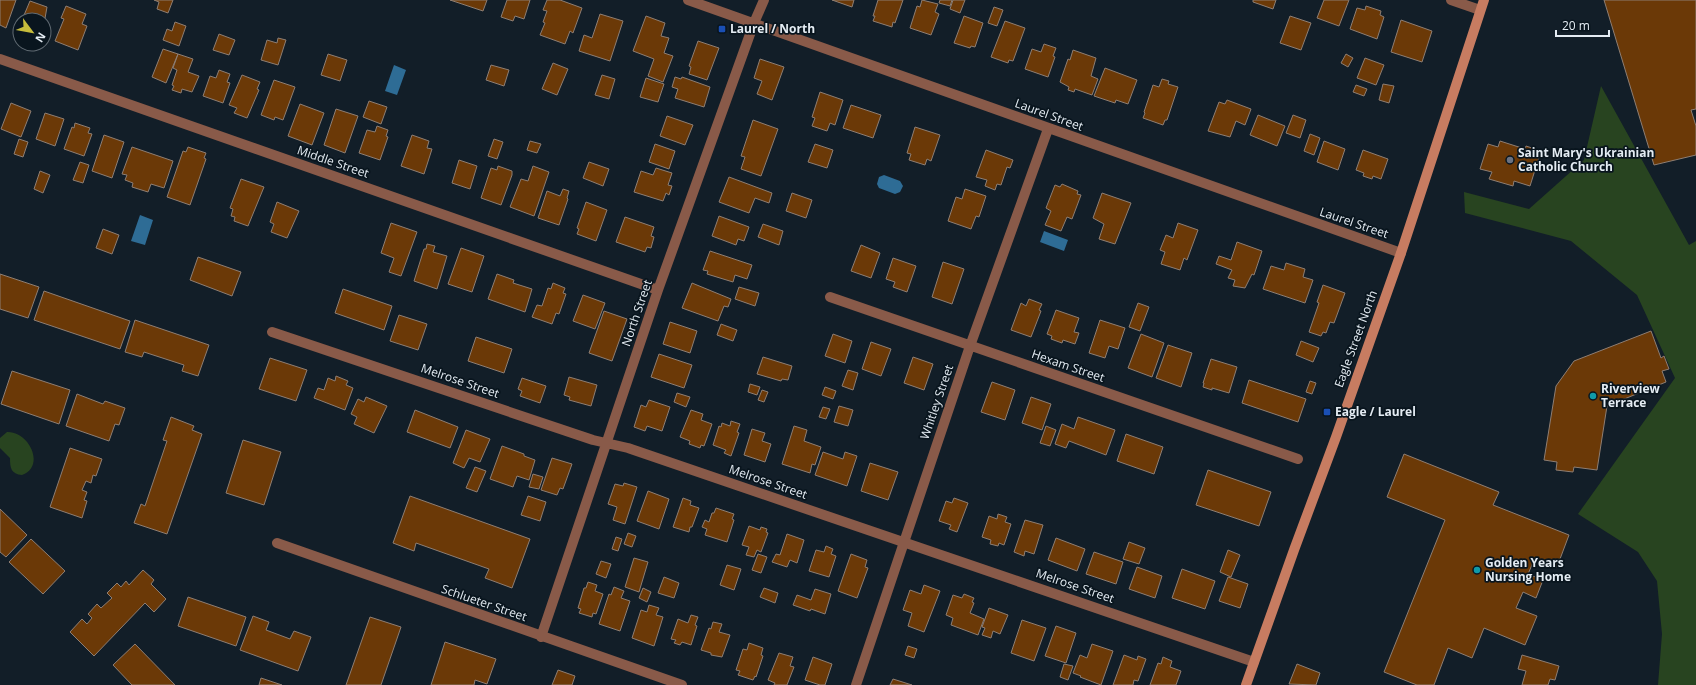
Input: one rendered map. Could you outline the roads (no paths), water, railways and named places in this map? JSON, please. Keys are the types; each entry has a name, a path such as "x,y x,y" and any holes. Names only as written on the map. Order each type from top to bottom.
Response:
{"main road":[{"name":"Eagle Street North","path":"1246,685 1401,253 1484,0"}],"street":[{"name":"Laurel Street","path":"688,0 1401,253"},
{"name":"North Street","path":"541,637 658,290 754,23 764,0"},
{"path":"1451,0 1480,10"},
{"name":"Middle Street","path":"0,59 658,290"},
{"name":"Whitley Street","path":"856,685 970,346 1048,129"},
{"name":"Hexam Street","path":"830,297 1298,459"},
{"name":"Melrose Street","path":"272,332 607,443 628,448 1254,662"},
{"name":"Schlueter Street","path":"277,543 541,637 682,685"}],"water":[{"path":"394,65 406,70 397,95 385,91"},
{"path":"884,175 900,181 903,186 900,192 895,194 879,188 877,184 879,177"},
{"path":"140,215 153,220 145,245 131,241"},
{"path":"1044,231 1068,240 1064,251 1040,242"}],"place":[{"name":"Laurel / North","path":"722,29"},
{"name":"Saint Mary's Ukrainian Catholic Church","path":"1510,160"},
{"name":"Riverview Terrace","path":"1593,396"},
{"name":"Eagle / Laurel","path":"1327,412"},
{"name":"Golden Years Nursing Home","path":"1477,570"}]}
